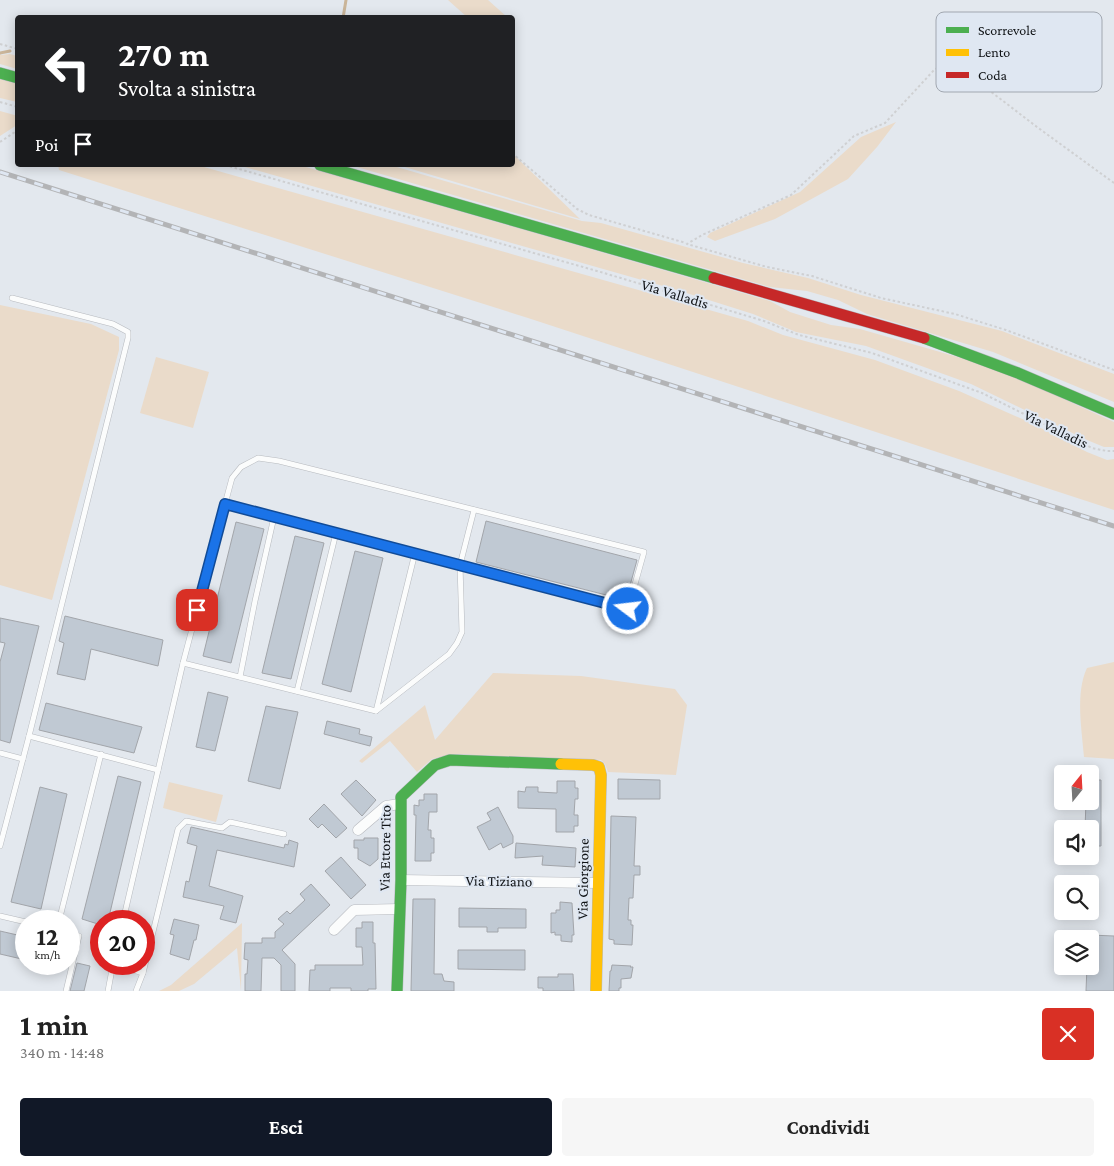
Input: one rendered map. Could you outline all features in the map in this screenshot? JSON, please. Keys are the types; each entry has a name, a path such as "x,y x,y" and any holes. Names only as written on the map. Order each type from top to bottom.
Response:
{"main road":[{"path":"0,73 15,77"},
{"path":"327,167 920,338 990,361 1114,414"},
{"name":"Via Ettore Tito","path":"397,991 401,880 401,797 436,764 450,760 593,765 599,768"},
{"name":"Via Giorgione","path":"596,991 601,775 599,768"}],"street":[{"path":"358,830 386,806 400,804"},
{"name":"Via Tiziano","path":"401,880 597,883"},
{"path":"334,930 354,910 399,909"}],"lane":[{"path":"0,846 128,338 128,332 113,324 12,298"},
{"path":"126,910 183,663 225,504 232,478 241,467 258,458 279,462 644,552 628,609 225,504"},
{"path":"376,711 449,654 458,643 462,632 460,565 474,510"},
{"path":"240,677 254,601 274,517"},
{"path":"297,691 336,533"},
{"path":"376,711 415,553"},
{"path":"183,663 376,711"},
{"path":"29,736 158,770"},
{"path":"0,753 23,759"},
{"path":"61,910 101,754"},
{"path":"155,923 178,829 186,821 222,828 230,822 284,834"},
{"path":"0,916 15,919"},
{"path":"66,991 69,975"},
{"path":"108,991 111,975"},
{"path":"136,991 142,975"}],"path":[{"path":"0,44 15,48"},
{"path":"687,244 702,235 791,195 854,136 885,122 936,69"},
{"path":"991,92 1114,183"},
{"path":"0,102 15,106"},
{"path":"0,142 15,132"},
{"path":"515,156 577,209 597,218 767,267 812,276 881,298 971,319 1114,370"},
{"name":"Via Valladis","path":"232,167 613,276 764,321 799,335 872,352 982,393 1092,448 1114,451"}],"shaded area":[{"path":"448,0 488,0 505,15 465,15"},
{"path":"0,53 1,55 15,55 15,68 0,64"},
{"path":"0,79 15,83 15,102 0,98"},
{"path":"0,111 15,115 15,126 0,136"},
{"path":"896,122 877,147 848,179 775,219 715,241 707,237 710,233 800,192 861,137"},
{"path":"515,156 580,219 405,167 515,167"},
{"path":"58,167 204,167 748,321 783,335 875,360 959,391 1029,422 1087,452 1107,460 1114,459 1114,510 528,318 59,170"},
{"path":"245,167 306,167 770,301 790,312 831,325 860,329 996,368 1114,422 1114,447 1104,447 1087,440 971,384 866,346 796,332 753,314 677,290"},
{"path":"357,167 397,167 582,221 601,223 743,263 808,278 861,295 1002,331 1114,374 1114,402 993,352 867,314 838,300 807,291 770,287"},
{"path":"0,305 91,324 119,337 119,350 52,600 0,585"},
{"path":"156,357 209,372 193,428 140,413"},
{"path":"1114,662 1114,759 1084,757 1080,712 1083,678 1087,668"},
{"path":"493,673 581,676 675,689 687,705 676,775 608,772 601,760 452,754 432,759 417,772 390,741 362,763 359,761 425,705 435,740"},
{"path":"169,782 223,795 216,822 163,808"},
{"path":"242,923 241,991 237,948 194,984 179,991 159,991 171,985"}],"building":[{"path":"486,521 637,560 626,600 476,562"},
{"path":"236,522 264,529 231,663 203,656"},
{"path":"295,536 324,543 291,679 262,673"},
{"path":"355,551 383,558 351,692 322,684"},
{"path":"65,616 163,640 158,666 91,649 85,680 57,674 64,643 59,641"},
{"path":"0,618 39,626 10,743 0,740 0,662 5,643 0,642"},
{"path":"208,692 228,697 215,751 196,747"},
{"path":"46,703 142,727 134,753 39,730"},
{"path":"266,706 298,712 280,789 248,781"},
{"path":"327,721 360,729 359,734 372,737 370,746 324,734"},
{"path":"118,776 141,782 111,910 90,910 90,922 82,919"},
{"path":"618,779 660,780 660,799 618,799"},
{"path":"356,780 376,800 362,816 341,794"},
{"path":"1099,780 1101,780 1101,846 1099,846 1099,820 1085,820 1086,810 1099,810"},
{"path":"557,781 575,781 575,788 578,788 578,799 575,799 574,815 578,815 578,826 574,826 574,832 556,832 556,809 518,808 518,791 525,792 526,787 538,787 538,792 557,793"},
{"path":"40,787 67,794 41,909 11,902"},
{"path":"424,794 437,794 437,812 429,812 428,830 431,830 431,838 434,838 434,853 431,853 431,861 415,861 416,815 414,815 414,805 419,806 419,800 424,800"},
{"path":"324,804 347,828 336,838 322,824 318,828 309,819"},
{"path":"498,807 513,836 513,843 503,848 501,843 489,850 477,827 491,820 487,813"},
{"path":"611,816 636,817 634,866 640,866 640,875 634,875 633,898 629,898 628,920 631,920 631,925 633,925 632,945 614,944 614,940 609,939"},
{"path":"191,827 284,848 285,844 288,845 289,840 298,843 294,867 217,850 209,886 243,896 236,923 220,919 224,906 183,897 186,881 189,882 197,846 187,843"},
{"path":"364,838 378,838 378,859 370,866 358,859 358,848 354,848 354,840 364,840"},
{"path":"516,843 576,848 575,867 542,865 543,856 515,858"},
{"path":"341,857 366,885 351,899 325,871"},
{"path":"311,884 330,905 282,950 295,964 295,991 281,991 281,965 274,958 262,958 261,991 245,991 245,974 247,974 248,960 244,959 245,943 262,943 262,938 275,938 275,932 284,924 278,919 287,911 290,914 305,900 300,894"},
{"path":"413,899 435,899 434,974 442,974 444,981 454,982 454,991 411,991"},
{"path":"560,902 572,903 574,935 572,935 572,942 561,941 561,935 555,935 555,932 551,933 551,913 556,913 556,910 560,910"},
{"path":"459,908 526,909 526,928 498,928 498,932 487,932 487,927 459,927"},
{"path":"174,919 199,925 189,960 170,954 174,935 170,934"},
{"path":"362,922 373,922 376,989 351,991 351,988 330,988 330,991 309,991 310,970 315,970 315,965 363,965 362,947 356,947 356,928 362,928"},
{"path":"0,931 15,934 15,957 0,954"},
{"path":"1099,935 1114,936 1114,991 1086,991 1087,975 1099,975"},
{"path":"458,950 525,950 525,970 458,969"},
{"path":"80,964 90,966 84,991 70,991 74,975 80,975"},
{"path":"612,965 633,967 631,978 621,979 619,991 609,991"},
{"path":"558,974 573,974 574,991 543,991 543,988 538,988 538,977 558,977"}],"waterway":[{"path":"344,15 346,0"},
{"path":"0,53 10,51"}],"railway":[{"path":"0,172 1114,526"}],"traffic: fast":[{"path":"0,73 15,77"},
{"path":"327,167 714,278"},
{"path":"924,338 1018,373 1114,414"},
{"path":"397,991 401,880 401,797 435,765 450,760 561,764"}],"traffic: slow":[{"path":"561,764 593,765 599,767 601,775 596,991"}],"traffic: jam":[{"path":"714,278 924,338"}],"route":[{"path":"197,610 225,504 628,609"}]}
